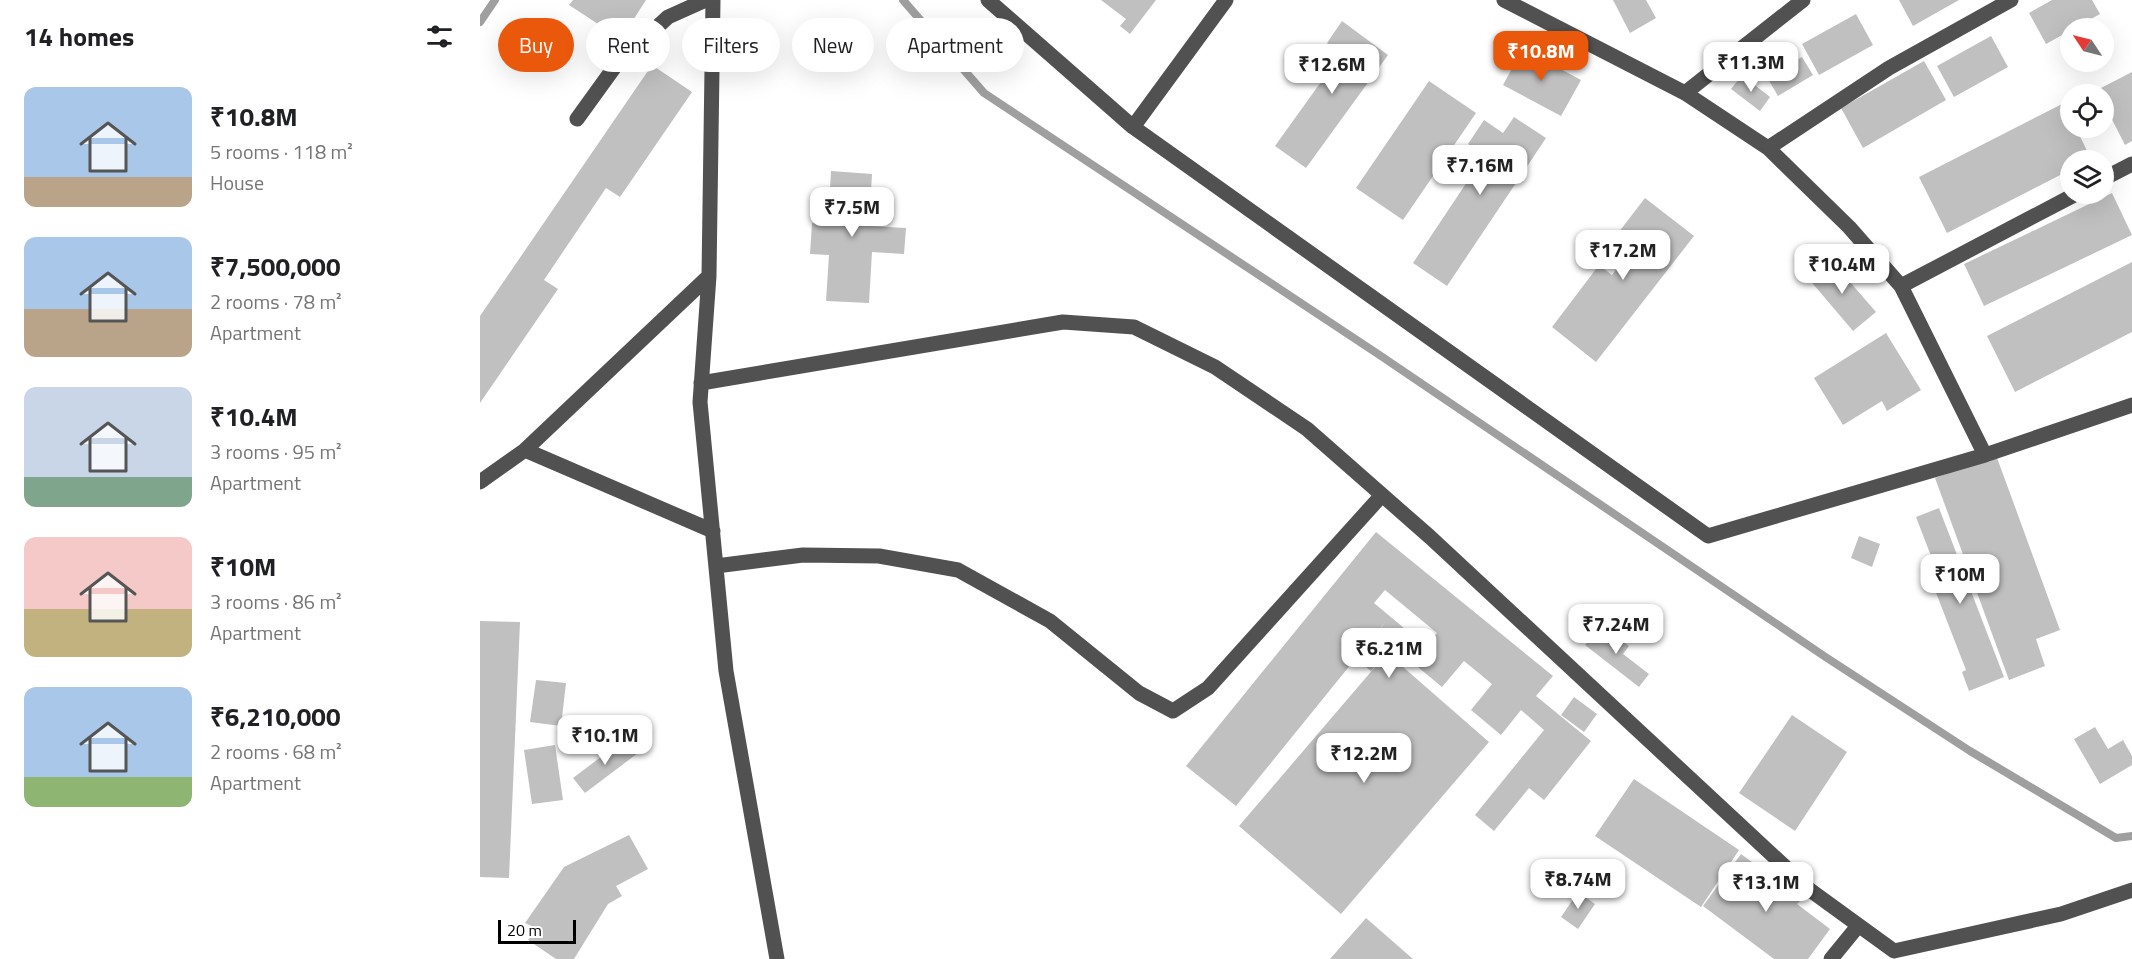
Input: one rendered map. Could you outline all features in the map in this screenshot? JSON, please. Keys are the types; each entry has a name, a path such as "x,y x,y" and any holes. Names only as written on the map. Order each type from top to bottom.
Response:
{"street":[{"path":"577,119 616,64 668,17 706,0"},
{"path":"713,0 709,276 700,402 726,671 777,959"},
{"path":"988,0 1133,127 1708,536 1985,454 2132,405"},
{"path":"1133,127 1226,0"},
{"path":"1504,0 1685,93 1768,148 1849,227 1901,286 1985,454"},
{"path":"1685,93 1803,0"},
{"path":"1768,148 1888,68 2011,0"},
{"path":"2114,173 2132,164"},
{"path":"1901,286 2060,202"},
{"path":"480,482 525,450 709,276"},
{"path":"701,383 1063,322 1134,327 1215,368 1298,423 1382,495 1810,890 1894,951 2061,914 2132,890"},
{"path":"525,450 712,531"},
{"path":"716,566 803,555 879,556 958,570 1050,621 1139,693 1173,711 1208,688 1382,495"},
{"path":"1831,959 1858,926"}],"building":[{"path":"573,0 646,0 634,18 589,18 569,5"},
{"path":"1101,0 1156,0 1130,34 1120,26 1126,19"},
{"path":"1613,0 1646,0 1656,18 1630,33"},
{"path":"1899,0 1959,0 1913,26"},
{"path":"2052,0 2092,0 2100,14 2093,18 2060,18 2060,36 2046,44 2029,13"},
{"path":"1856,14 1873,45 1819,75 1802,44"},
{"path":"1342,21 1388,55 1306,168 1275,146 1341,54 1327,43"},
{"path":"1991,36 2008,67 1954,97 1937,66"},
{"path":"1518,46 1581,80 1561,116 1503,85 1516,61 1512,58"},
{"path":"1802,57 1813,75 1778,96 1767,77"},
{"path":"1924,61 1946,100 1863,148 1841,108"},
{"path":"647,72 662,72 692,92 620,197 606,188 544,280 558,289 480,403 480,316"},
{"path":"2132,72 2132,141 2125,145 2114,124 2114,84 2109,84"},
{"path":"1742,75 1770,97 1760,111 1731,89"},
{"path":"1429,81 1476,113 1403,220 1356,188"},
{"path":"2060,105 2060,138 2081,138 2087,150 2060,150 2060,175 1947,233 1919,177"},
{"path":"1514,117 1546,138 1447,286 1413,263 1485,155 1468,144 1484,120 1503,133"},
{"path":"831,171 872,174 869,226 906,228 904,254 872,252 869,303 826,301 829,255 810,254 812,223 828,225"},
{"path":"2114,197 2132,235 1984,306 1964,264 2089,204 2114,204"},
{"path":"1645,198 1694,236 1596,362 1552,327 1599,265 1612,275 1631,250 1615,237"},
{"path":"1830,259 1876,312 1853,331 1808,278"},
{"path":"2132,262 2132,332 2015,392 1987,336"},
{"path":"1886,333 1921,390 1887,411 1882,401 1843,425 1814,378"},
{"path":"1996,455 2060,630 2036,639 2045,666 2009,680 1935,478"},
{"path":"1939,508 2004,677 1969,691 1962,672 1966,670 1933,585 1941,582 1916,517"},
{"path":"1376,532 1553,676 1536,696 1591,741 1544,800 1529,788 1494,831 1475,815 1544,730 1521,710 1501,735 1471,710 1492,684 1464,661 1442,687 1413,663 1437,633 1385,590 1374,603 1404,628 1371,671 1357,660 1386,621 1236,806 1186,766"},
{"path":"1859,536 1880,544 1872,567 1851,558"},
{"path":"480,621 520,622 509,878 480,877"},
{"path":"1601,625 1629,646 1623,654 1649,674 1639,687 1585,645"},
{"path":"1387,653 1489,742 1341,914 1239,826"},
{"path":"536,680 566,683 561,726 530,722"},
{"path":"1574,697 1597,714 1584,732 1561,715"},
{"path":"1792,715 1847,752 1795,831 1739,793"},
{"path":"2095,727 2108,749 2123,740 2132,756 2132,765 2100,784 2074,739"},
{"path":"626,738 638,753 585,793 573,778"},
{"path":"555,745 563,800 532,804 524,750"},
{"path":"1634,779 1739,850 1701,907 1595,836"},
{"path":"629,835 648,869 616,886 622,896 608,904 574,959 556,959 528,940 536,928 525,923 564,867"},
{"path":"1741,854 1802,899 1797,904 1830,929 1808,959 1774,959 1703,906"},
{"path":"1578,892 1595,904 1578,929 1561,917"},
{"path":"1366,918 1413,959 1330,959"}],"waterway":[{"path":"480,22 495,0"},
{"path":"903,0 984,93 1378,354 1824,656 1970,751 2116,838 2132,836"}]}
